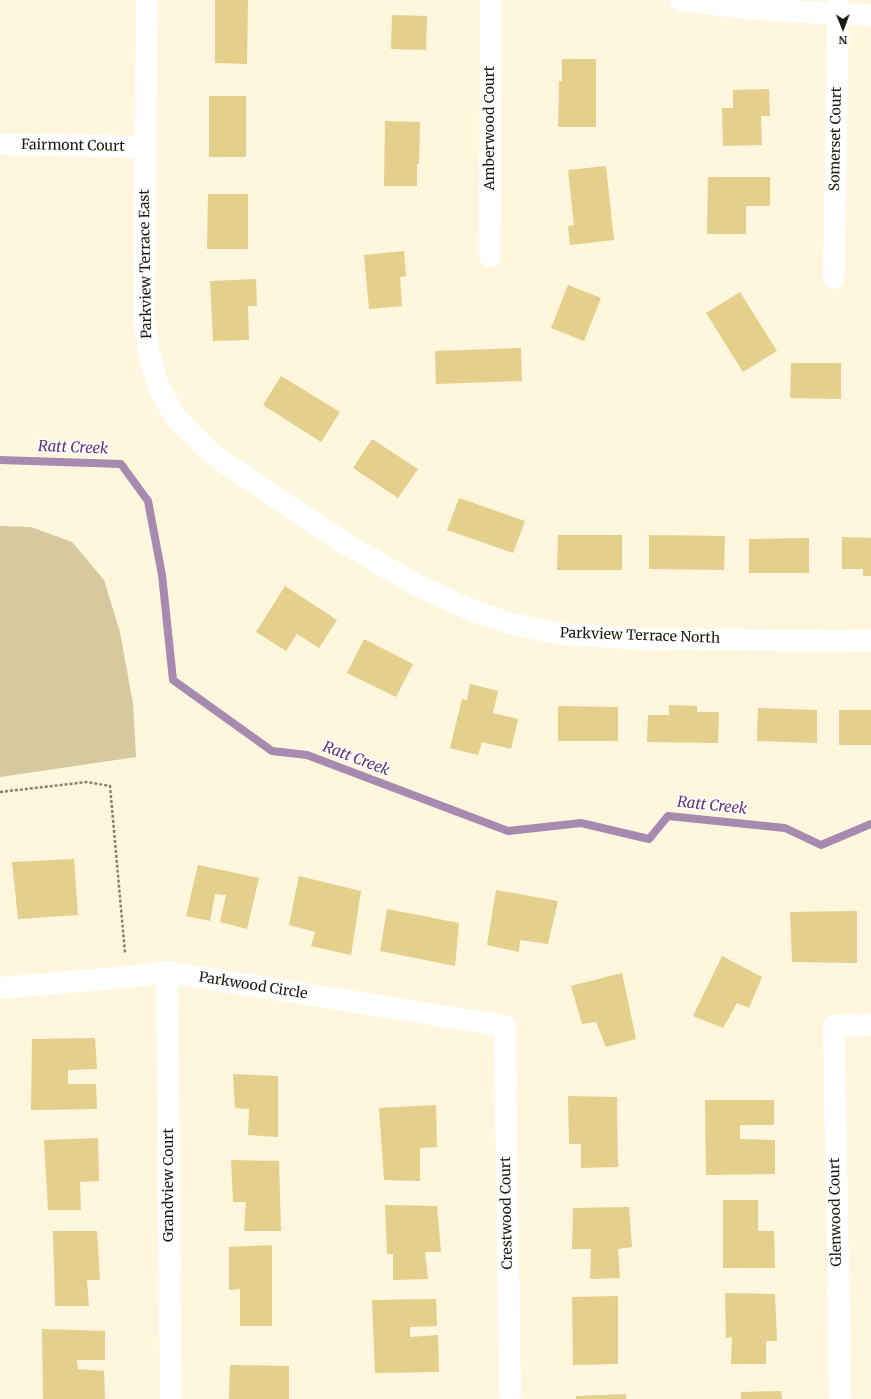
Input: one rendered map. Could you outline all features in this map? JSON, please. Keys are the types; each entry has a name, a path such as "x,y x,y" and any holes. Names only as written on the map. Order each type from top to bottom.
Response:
{"street":[{"name":"Parkview Terrace East","path":"148,0 144,318 148,355 160,391 176,417 211,453 315,524"},
{"name":"Amberwood Court","path":"490,256 491,0"},
{"path":"681,0 743,8 838,7 871,15"},
{"name":"Somerset Court","path":"834,278 838,7"},
{"name":"Fairmont Court","path":"0,144 145,147"},
{"name":"Parkview Terrace North","path":"315,524 376,562 423,588 476,611 512,624 561,634 647,639 871,642"},
{"name":"Parkwood Circle","path":"0,988 167,972 505,1026"},
{"name":"Grandview Court","path":"167,972 171,1399"},
{"name":"Crestwood Court","path":"505,1026 510,1399"},
{"name":"Glenwood Court","path":"840,1399 834,1026 871,1026"}],"path":[{"path":"0,792 87,782 110,786 127,977"}],"shaded area":[{"path":"0,526 31,527 72,542 104,580 120,632 133,704 136,757 0,777"}],"building":[{"path":"215,0 248,0 247,64 215,63"},
{"path":"392,15 427,16 426,50 391,49"},
{"path":"562,59 596,59 596,127 558,127 559,81 562,81"},
{"path":"769,89 770,116 761,116 762,145 723,146 722,108 733,108 733,90"},
{"path":"209,96 246,96 246,157 209,157"},
{"path":"385,121 420,122 417,186 384,186"},
{"path":"606,166 614,240 570,245 568,226 574,225 568,170"},
{"path":"708,177 770,177 770,206 746,206 746,234 707,234"},
{"path":"208,194 248,194 248,249 207,249"},
{"path":"404,251 406,276 400,277 402,306 369,309 364,255"},
{"path":"256,279 257,306 248,306 249,340 213,341 210,281"},
{"path":"568,285 601,298 584,341 551,328"},
{"path":"740,292 777,351 743,372 706,313"},
{"path":"521,348 522,381 436,384 435,351"},
{"path":"791,363 841,363 841,399 790,398"},
{"path":"281,376 340,412 321,442 263,405"},
{"path":"372,439 418,469 398,498 353,468"},
{"path":"459,498 525,521 513,553 447,530"},
{"path":"558,535 622,535 622,570 557,570"},
{"path":"649,535 725,536 724,570 649,569"},
{"path":"842,537 871,538 871,576 863,576 863,569 842,569"},
{"path":"809,538 809,573 749,573 749,539"},
{"path":"285,586 337,620 319,648 297,634 286,651 256,632"},
{"path":"364,639 413,664 396,697 347,673"},
{"path":"470,684 498,691 493,713 518,719 511,749 482,742 478,755 450,748 462,699 467,700"},
{"path":"669,705 697,706 697,712 719,712 718,743 647,742 648,715 669,715"},
{"path":"558,706 618,707 618,741 558,741"},
{"path":"758,708 817,710 817,743 757,741"},
{"path":"839,710 871,710 871,745 839,745"},
{"path":"74,859 78,915 18,919 12,862"},
{"path":"198,865 259,878 247,929 220,922 226,895 215,894 210,921 186,916"},
{"path":"299,876 361,891 351,955 311,946 315,932 289,925"},
{"path":"496,890 558,901 548,944 520,940 519,952 487,945"},
{"path":"387,909 459,923 455,966 380,951"},
{"path":"857,911 857,963 792,962 790,912"},
{"path":"722,956 762,977 749,1008 737,1003 723,1028 693,1016"},
{"path":"622,973 636,1039 606,1047 596,1022 582,1024 571,986"},
{"path":"95,1038 97,1069 68,1070 68,1084 96,1084 97,1109 31,1110 32,1039"},
{"path":"233,1074 278,1076 278,1137 248,1135 249,1109 235,1108"},
{"path":"568,1096 617,1097 618,1167 581,1168 581,1144 569,1144"},
{"path":"705,1100 774,1100 774,1125 740,1125 740,1139 775,1140 775,1174 706,1175"},
{"path":"436,1105 437,1147 420,1148 420,1181 384,1180 379,1108"},
{"path":"98,1138 99,1181 80,1182 81,1210 48,1210 44,1140"},
{"path":"231,1160 279,1161 281,1231 244,1231 246,1202 233,1202"},
{"path":"723,1200 758,1200 758,1231 774,1231 775,1268 723,1268"},
{"path":"385,1205 437,1206 441,1252 425,1252 428,1279 393,1280 393,1254 387,1254"},
{"path":"629,1207 632,1247 618,1249 620,1278 590,1279 591,1249 572,1249 573,1208"},
{"path":"53,1231 97,1231 100,1280 87,1280 89,1306 55,1306"},
{"path":"272,1245 272,1326 240,1326 240,1289 229,1290 229,1247"},
{"path":"725,1293 775,1294 777,1341 766,1341 766,1364 731,1364 732,1337 726,1338"},
{"path":"618,1296 618,1364 573,1365 572,1297"},
{"path":"436,1299 437,1326 410,1327 410,1337 438,1335 439,1372 375,1373 372,1300"},
{"path":"42,1329 105,1331 105,1360 77,1360 78,1369 104,1371 105,1399 43,1399"},
{"path":"230,1365 289,1366 289,1399 229,1399"},
{"path":"781,1391 782,1399 741,1399 741,1392"},
{"path":"626,1394 626,1399 576,1399 576,1396"}],"waterway":[{"name":"Ratt Creek","path":"0,460 121,464 148,501 162,575 173,680 272,751 307,755 508,831 581,823 649,839 668,816 785,828 821,845 871,824"}]}
